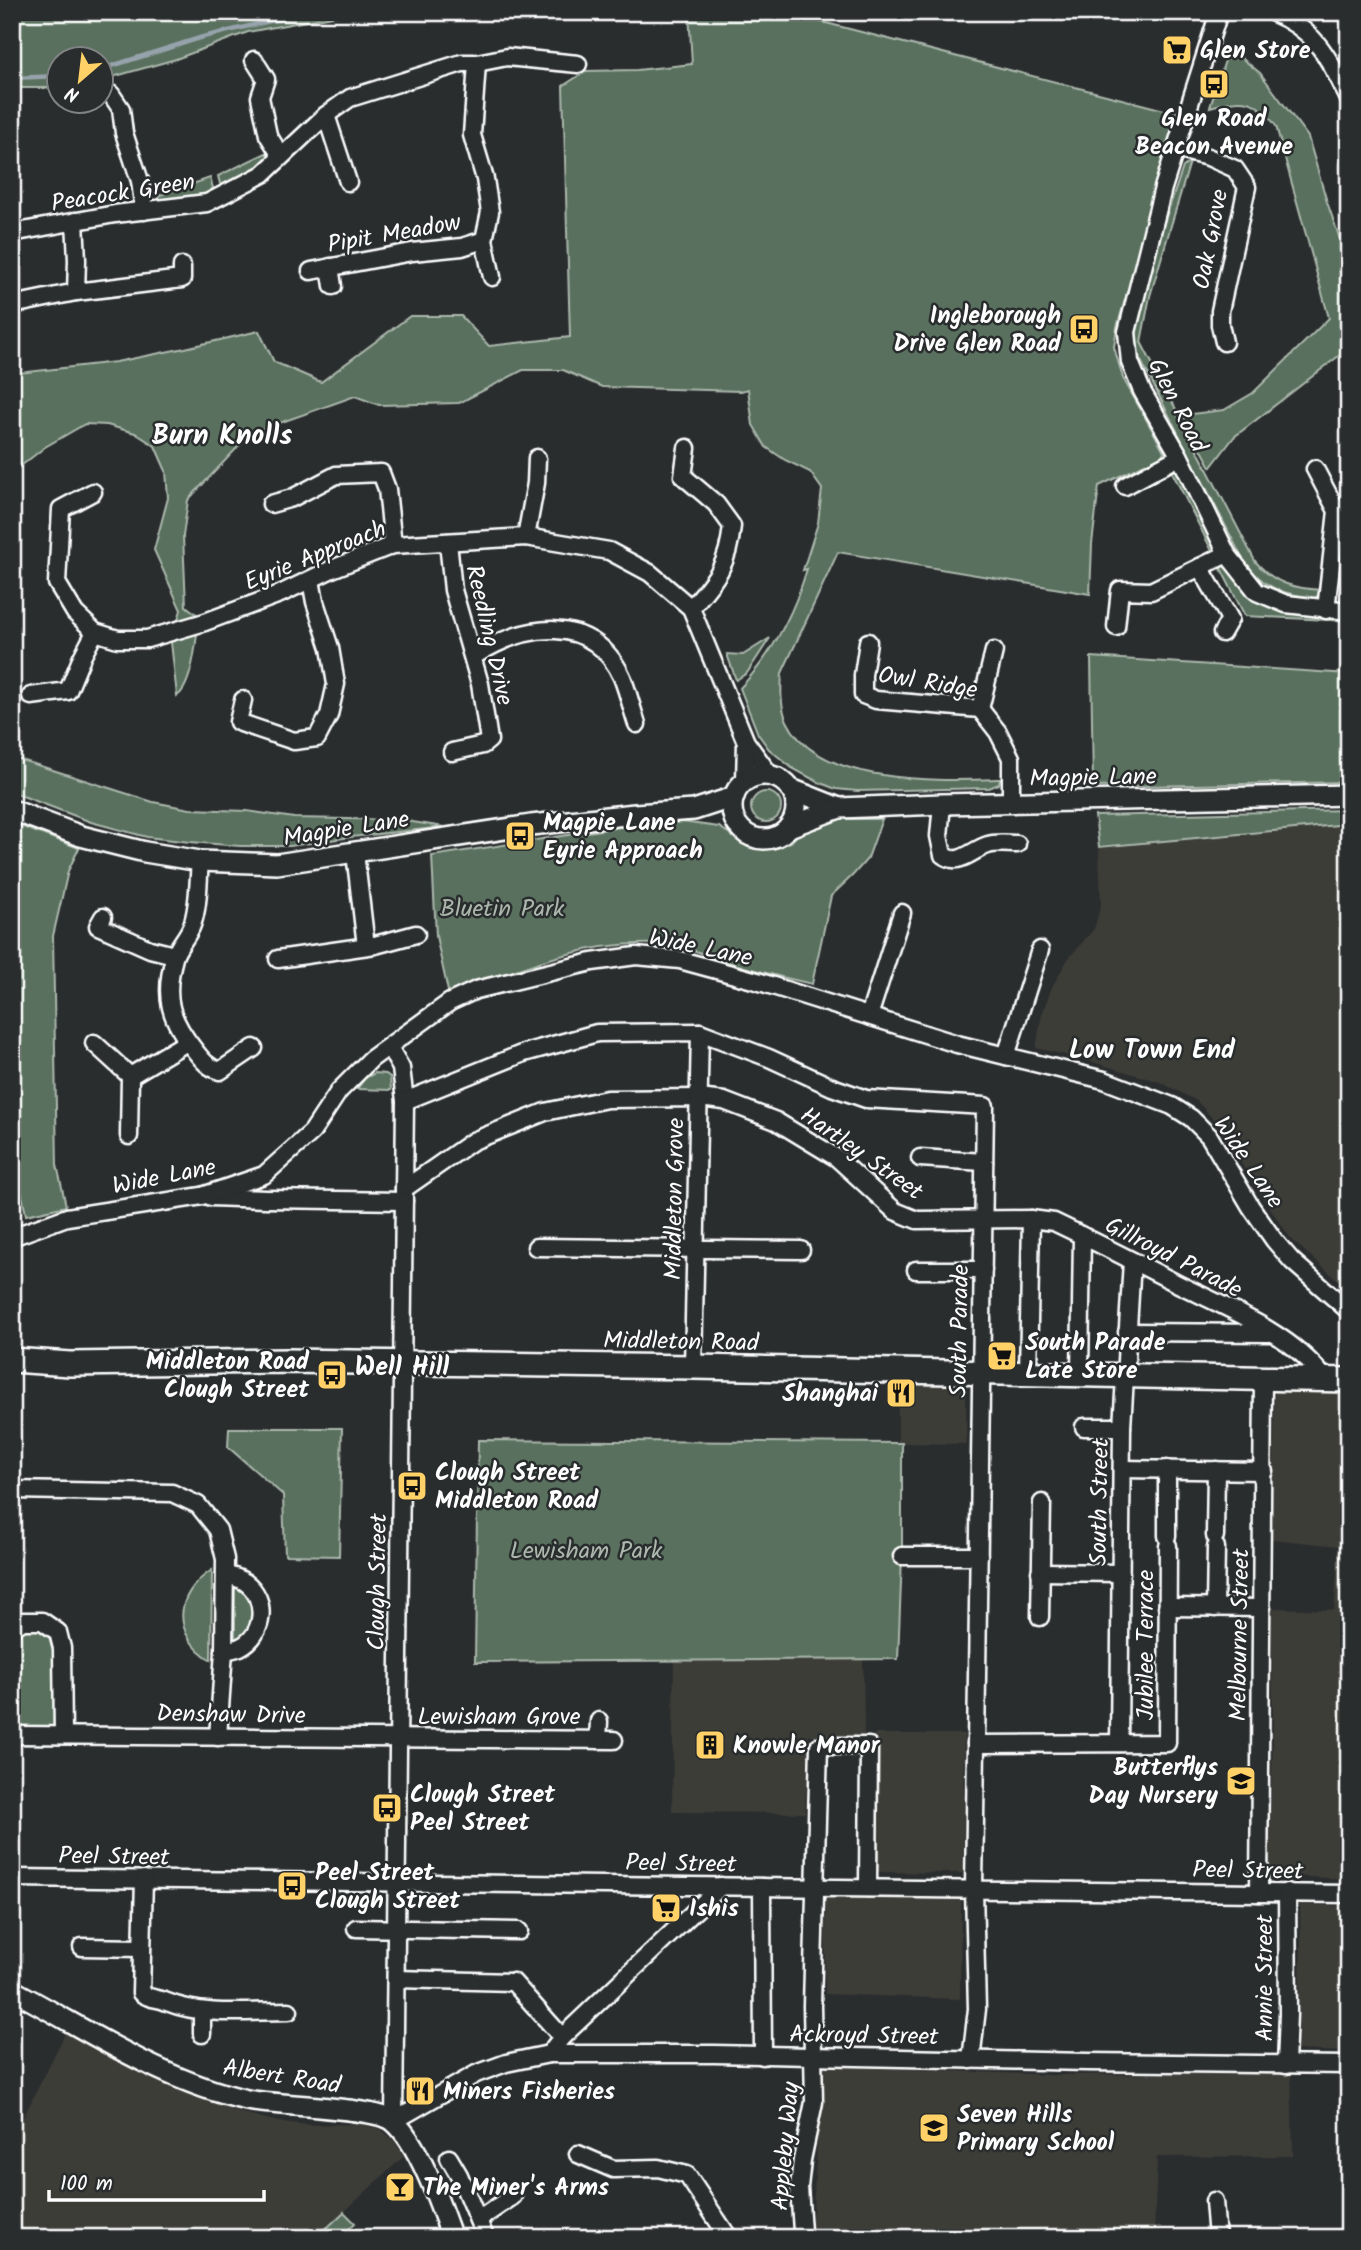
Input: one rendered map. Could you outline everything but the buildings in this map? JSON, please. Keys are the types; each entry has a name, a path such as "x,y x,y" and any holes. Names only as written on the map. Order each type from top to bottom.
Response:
{"main road":[{"name":"Middleton Road","path":"12,1360 70,1364 288,1361 693,1367 1349,1380"}],"street":[{"name":"Glen Road","path":"1219,12 1163,188 1127,332 1130,362 1142,391 1180,457 1227,554 1257,592 1286,604 1349,611"},
{"path":"1272,12 1292,21 1324,51 1349,99"},
{"name":"Peacock Green","path":"12,233 75,221 207,203 263,174 326,115 350,98 462,63 507,57 578,64"},
{"path":"254,60 266,79 260,97 268,135 281,156"},
{"path":"549,78 555,62"},
{"path":"477,63 472,135 485,179 489,212 484,240 492,276"},
{"path":"116,102 121,109 124,133 140,181 144,211"},
{"path":"326,115 348,182"},
{"name":"Oak Grove","path":"1175,149 1208,157 1235,169 1247,187 1220,311 1224,342"},
{"path":"75,221 78,260 76,292"},
{"name":"Pipit Meadow","path":"311,271 412,252 462,247 484,240"},
{"path":"22,303 76,292 182,279 182,266"},
{"path":"330,267 333,286"},
{"path":"687,448 683,476 737,525 718,576 691,608"},
{"path":"1125,486 1180,457"},
{"path":"526,537 536,483 537,458"},
{"path":"271,504 292,498 336,475 383,468 393,545"},
{"path":"1315,469 1337,511 1326,610"},
{"path":"31,696 71,693 82,657 95,632 75,613 57,583 61,509 93,492"},
{"name":"Eyrie Approach","path":"95,632 118,639 147,639 205,622 280,594 332,569 393,545 526,537 609,551 650,573 691,608 746,742 770,775"},
{"name":"Reedling Drive","path":"448,542 453,590 481,684 489,740 483,745 452,752"},
{"path":"1116,626 1120,590 1151,591 1227,554"},
{"path":"1200,567 1230,619 1222,633"},
{"path":"243,700 238,722 294,741 317,738 329,715 336,684 330,648 311,580"},
{"path":"474,656 489,646 532,630 554,629 577,634 594,642 611,659 622,677 637,724"},
{"name":"Owl Ridge","path":"868,642 863,695 876,700 980,709 998,732 1011,758 1011,803"},
{"path":"980,709 994,651"},
{"name":"Eyrie Approach","path":"739,789 746,742"},
{"path":"770,775 783,780 791,789 797,808 789,827 778,836 764,839 749,835 738,826 733,812 739,789 755,776 770,775"},
{"name":"Magpie Lane","path":"12,810 114,846 200,861 277,864 531,825 694,810 739,789"},
{"name":"Magpie Lane","path":"791,789 839,808"},
{"name":"Magpie Lane","path":"789,827 839,808 1349,795"},
{"path":"942,804 939,836 943,855 950,860 957,860 989,844 1017,844"},
{"name":"Magpie Lane","path":"694,810 738,826"},
{"path":"355,853 366,946"},
{"path":"200,861 193,924 174,955 168,994 174,1021 187,1042 212,1069 220,1071 254,1048"},
{"path":"869,1016 902,913"},
{"path":"103,917 98,926 150,949 174,955"},
{"path":"278,959 366,946 415,934"},
{"path":"1006,1056 1040,950"},
{"name":"Wide Lane","path":"12,1237 67,1217 202,1196 264,1175 312,1132 340,1091 370,1059 450,1002 477,990 592,962 636,956 680,961 957,1044 1104,1080 1172,1106 1191,1118 1209,1136 1251,1207 1292,1261 1349,1311"},
{"path":"405,1101 524,1053 597,1033 700,1032"},
{"name":"Middleton Grove","path":"693,1367 700,1032"},
{"name":"South Parade","path":"700,1032 866,1099 985,1106 974,1889 977,2009 971,2060"},
{"path":"130,1076 187,1042"},
{"path":"94,1043 130,1076 129,1136"},
{"name":"Clough Street","path":"389,1047 401,1068 405,1101 394,2121"},
{"name":"Hartley Street","path":"404,1195 473,1141 545,1112 607,1100 699,1098 724,1101 776,1121 837,1157 895,1210 917,1220 984,1219"},
{"path":"920,1158 984,1162"},
{"path":"202,1196 266,1199 404,1195"},
{"name":"Gillroyd Parade","path":"984,1219 1054,1222 1271,1333 1301,1352 1325,1379"},
{"path":"1028,1375 1031,1219"},
{"path":"1080,1376 1082,1236"},
{"path":"536,1247 801,1250"},
{"name":"South Street","path":"1119,1743 1122,1427 1132,1261"},
{"path":"916,1270 983,1270"},
{"path":"1127,1332 1271,1333"},
{"name":"Melbourne Street","path":"1259,1893 1264,1378"},
{"path":"1084,1427 1122,1427"},
{"path":"1122,1469 1264,1471"},
{"name":"Jubilee Terrace","path":"1119,1743 1167,1744 1167,1469"},
{"path":"1215,1608 1216,1470"},
{"path":"12,1490 172,1493 198,1505 218,1530 225,1559 224,1651 218,1737"},
{"path":"1040,1617 1042,1503"},
{"path":"902,1556 979,1556"},
{"path":"1040,1572 1121,1573"},
{"path":"224,1651 239,1648 250,1641 261,1618 261,1605 247,1583 225,1575"},
{"path":"1167,1607 1262,1608"},
{"path":"12,1628 23,1621 42,1620 58,1632 62,1647 63,1735"},
{"name":"Lewisham Grove","path":"399,1738 606,1740 598,1721"},
{"name":"Denshaw Drive","path":"12,1735 399,1738"},
{"path":"976,1744 1119,1743"},
{"name":"Appleby Way","path":"799,2238 802,2231 799,2187 814,2102 819,1746 869,1746 868,1888"},
{"name":"Peel Street","path":"12,1878 1349,1894"},
{"path":"144,1879 141,1993 152,2000 164,2000 176,2007 202,2011 289,2011"},
{"path":"549,2054 562,2037 721,1886"},
{"path":"762,1887 763,2056"},
{"name":"Annie Street","path":"1286,2065 1287,1892"},
{"path":"356,1928 519,1931"},
{"path":"82,1947 141,1948"},
{"path":"396,1979 513,1982 562,2037"},
{"name":"Albert Road","path":"12,1990 179,2079 250,2100 286,2106 371,2112 394,2121"},
{"path":"202,2011 202,2034"},
{"name":"Ackroyd Street","path":"394,2121 476,2074 506,2063 549,2054 1349,2065"},
{"path":"394,2121 404,2133 435,2190 452,2238"},
{"path":"578,2154 613,2169 659,2168 687,2175 729,2238"},
{"path":"449,2158 485,2237"},
{"path":"435,2190 459,2175"},
{"path":"478,2220 513,2196"},
{"path":"1214,2201 1217,2238"}],"shaded area":[{"path":"1349,824 1349,1290 1291,1239 1213,1119 1197,1101 1160,1082 1036,1048 1042,1014 1052,987 1068,959 1094,929 1101,905 1099,847"},
{"path":"898,1384 966,1384 966,1444 898,1443"},
{"path":"1275,1387 1349,1391 1349,1879 1269,1875 1273,1742 1272,1608 1334,1610 1339,1546 1272,1539"},
{"path":"863,1658 864,1735 809,1735 805,1813 672,1812 674,1660"},
{"path":"874,1734 964,1734 963,1873 876,1872"},
{"path":"826,1898 961,1900 960,1999 825,1994"},
{"path":"1300,1904 1349,1907 1349,2052 1298,2050"},
{"path":"67,2030 179,2088 238,2112 279,2122 310,2125 361,2124 382,2130 404,2156 328,2227 307,2238 12,2238 12,2140"},
{"name":"Seven Hills Primary School","path":"822,2066 1050,2075 1291,2073 1293,2156 1157,2157 1154,2238 818,2238 812,2227"}],"green space":[{"path":"12,12 354,12 248,32 176,59 116,76 116,46 46,46 46,88 12,88"},
{"path":"689,12 781,12 1180,114 1117,327 1114,347 1123,378 1164,451 1162,456 1099,486 1092,544 1090,594 838,552 782,673 782,703 787,721 802,742 824,758 882,775 914,779 1000,779 999,784 989,788 857,791 836,789 792,768 769,749 758,734 740,688 772,647 796,601 818,523 822,489 810,472 766,447 753,425 748,389 602,387 563,370 523,370 459,403 379,405 355,396 251,433 188,500 183,536 186,606 199,616 187,682 177,696 171,642 181,610 154,550 168,498 166,471 155,446 135,433 107,425 85,424 45,447 12,473 12,370 19,373 116,362 259,331 274,362 321,382 410,316 461,316 489,346 570,337 563,86 586,71 637,70 692,64"},
{"path":"1229,48 1260,73 1308,137 1340,239 1349,247 1349,348 1234,437 1211,467 1183,415 1224,410 1253,393 1329,318 1276,126 1261,109 1248,102 1231,102 1210,107"},
{"path":"266,153 268,156 263,165 225,185 220,184 218,176"},
{"path":"1190,162 1150,296 1141,342 1255,561 1270,575 1286,584 1324,590 1315,598 1273,588 1257,576 1242,558 1138,355 1138,317 1150,267 1183,167"},
{"path":"210,178 213,188 209,193 163,201 158,198 160,195"},
{"path":"1178,469 1223,558 1245,589 1255,598 1269,606 1292,613 1349,617 1349,621 1245,616 1172,472"},
{"path":"770,638 747,673 736,680 727,654 743,655"},
{"path":"1091,657 1349,674 1349,782 1093,787"},
{"path":"12,757 153,802 190,809 247,811 294,818 400,820 444,827 290,846 240,846 147,837 91,822 12,792"},
{"path":"766,792 772,793 780,801 780,813 772,821 766,822 760,821 752,813 751,807 752,801 760,793"},
{"path":"1349,810 1349,824 1099,847 1095,816"},
{"name":"Bluetin Park","path":"837,819 882,819 868,858 831,896 812,984 776,976 682,947 647,944 589,949 560,956 449,996 436,936 432,856 633,825 682,822 719,827 749,846 771,849 791,842 805,827"},
{"path":"12,823 79,848 68,871 53,936 57,1165 66,1206 26,1215 12,1146"},
{"path":"375,1073 390,1077 391,1090 357,1089 365,1078"},
{"path":"229,1428 342,1428 339,1556 285,1555 283,1495 228,1447"},
{"name":"Lewisham Park","path":"478,1440 902,1443 898,1659 475,1662"},
{"path":"212,1570 211,1660 189,1639 182,1615 190,1591"},
{"path":"235,1585 248,1599 253,1614 248,1629 235,1642"},
{"path":"23,1621 58,1632 63,1735 12,1735 12,1628"},
{"path":"344,2212 355,2223 340,2238 307,2238 328,2227"}],"waterway":[{"path":"116,65 203,37 308,12"},
{"path":"12,78 46,77"}],"place":[{"name":"Glen Store","path":"1177,50"},
{"name":"Glen Road Beacon Avenue","path":"1214,84"},
{"name":"Ingleborough Drive Glen Road","path":"1084,329"},
{"name":"Magpie Lane Eyrie Approach","path":"520,836"},
{"name":"South Parade Late Store","path":"1002,1356"},
{"name":"Middleton Road Clough Street","path":"332,1375"},
{"name":"Shanghai","path":"901,1393"},
{"name":"Clough Street Middleton Road","path":"412,1486"},
{"name":"Knowle Manor","path":"710,1745"},
{"name":"Butterflys Day Nursery","path":"1241,1781"},
{"name":"Clough Street Peel Street","path":"387,1808"},
{"name":"Peel Street Clough Street","path":"292,1886"},
{"name":"Ishis","path":"666,1908"},
{"name":"Miners Fisheries","path":"420,2091"},
{"name":"Seven Hills Primary School","path":"934,2128"},
{"name":"The Miner's Arms","path":"400,2187"}],"district":[{"name":"Burn Knolls","path":"222,434"},
{"name":"Low Town End","path":"1152,1049"},
{"name":"Well Hill","path":"402,1366"}]}
